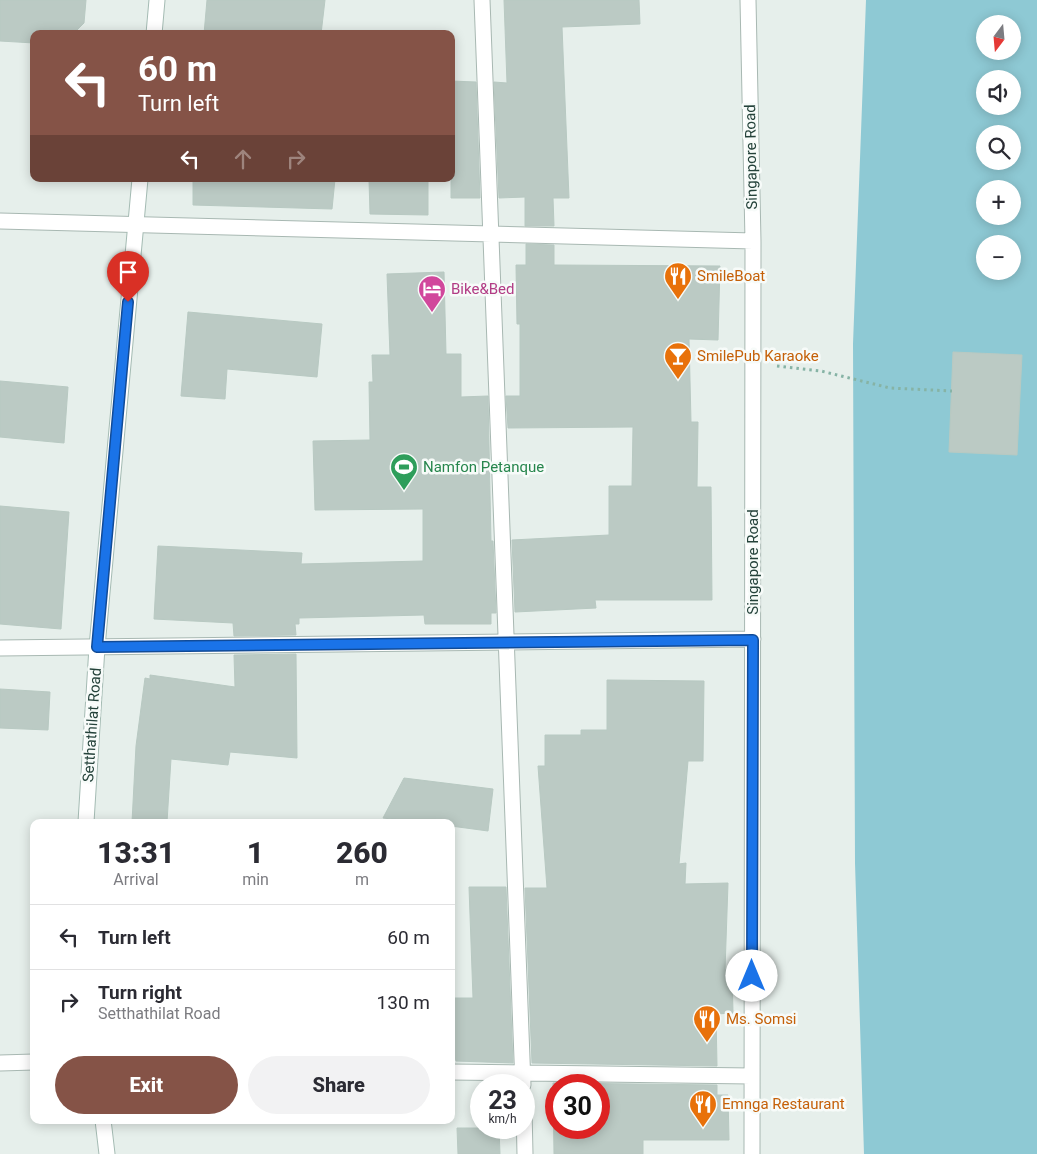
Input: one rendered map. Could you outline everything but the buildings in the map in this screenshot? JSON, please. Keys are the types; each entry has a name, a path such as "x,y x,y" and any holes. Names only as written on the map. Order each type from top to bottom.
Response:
{"street":[{"path":"154,30 157,0"},
{"path":"482,0 523,1074"},
{"name":"Singapore Road","path":"748,0 753,241 752,1154"},
{"name":"Setthathilat Road","path":"86,819 97,647 140,182"},
{"path":"0,221 753,241"},
{"path":"0,648 507,641 753,640"},
{"path":"0,1062 30,1062"},
{"path":"455,1072 470,1074"},
{"path":"535,1080 751,1076"},
{"path":"103,1124 107,1154"},
{"path":"525,1139 525,1154"}],"path":[{"path":"753,364 821,371 890,388 952,391"}],"water":[{"path":"866,0 1037,0 1037,1154 864,1154 855,863 853,344"}],"place":[{"name":"SmileBoat","path":"678,300"},
{"name":"Bike&Bed","path":"432,313"},
{"name":"SmilePub Karaoke","path":"678,380"},
{"name":"Namfon Petanque","path":"404,491"},
{"name":"Ms. Somsi","path":"707,1043"},
{"name":"Emnga Restaurant","path":"703,1128"}],"route":[{"path":"128,302 97,647 753,640 752,976"}]}
